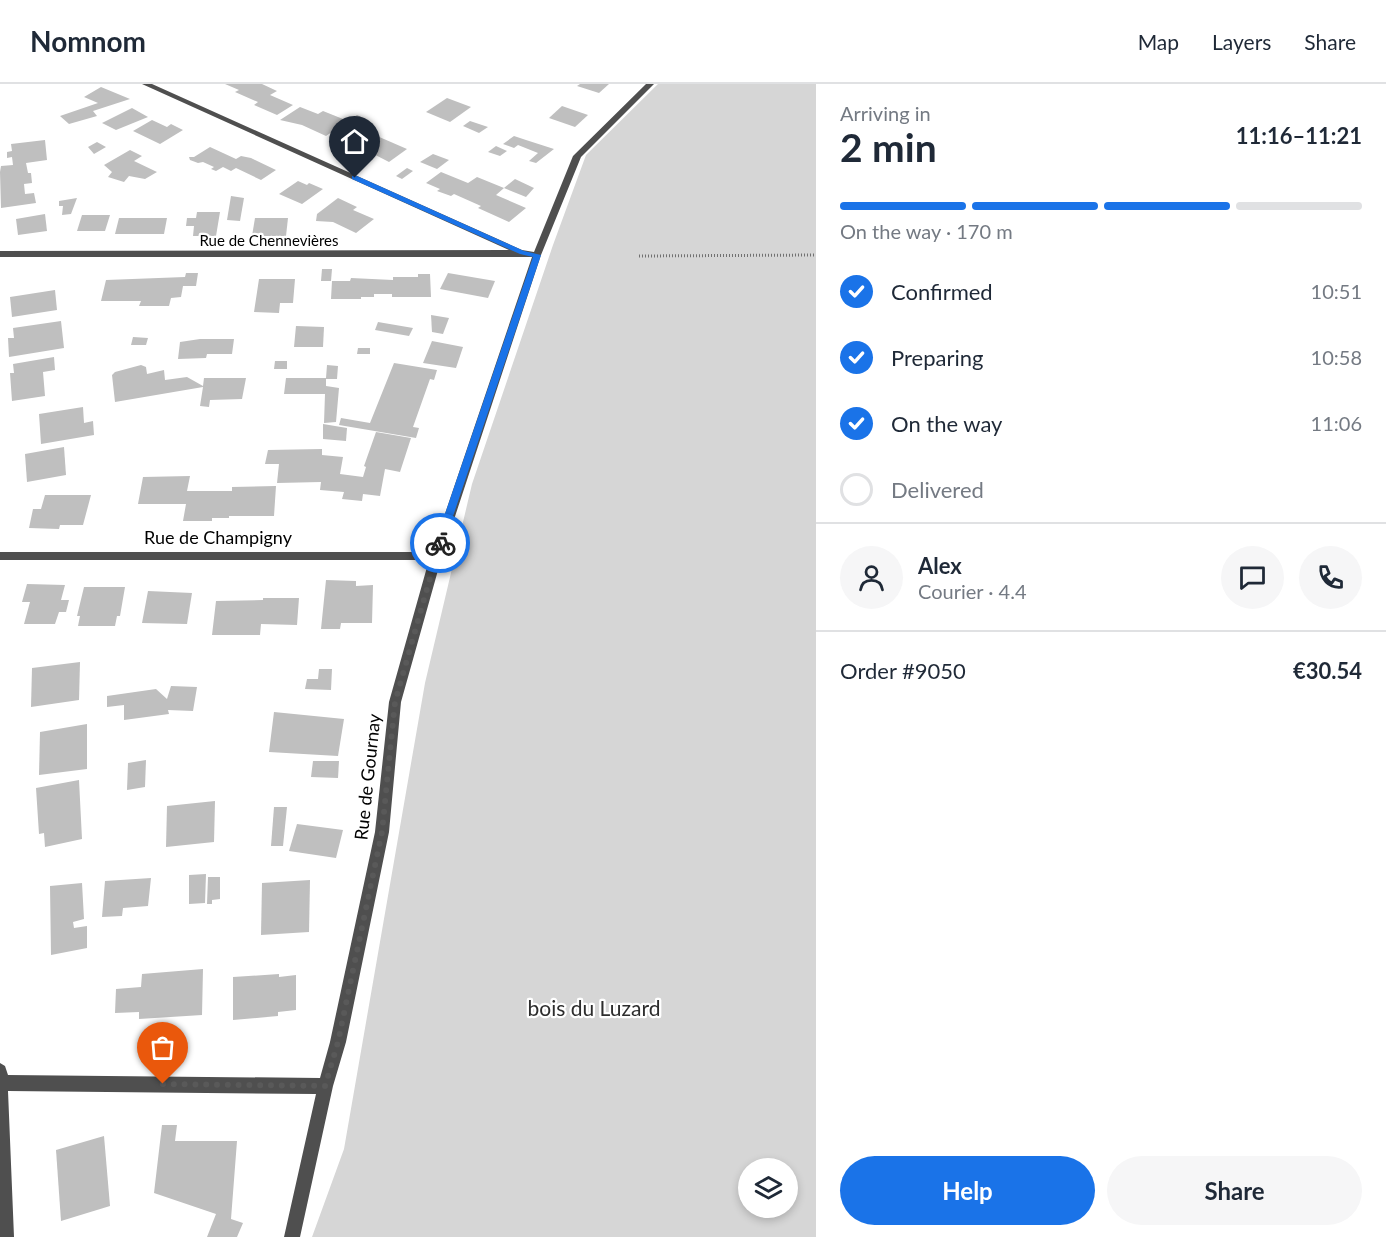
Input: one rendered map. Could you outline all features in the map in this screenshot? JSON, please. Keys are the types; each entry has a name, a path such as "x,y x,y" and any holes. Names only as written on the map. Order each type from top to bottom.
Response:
{"street":[{"path":"146,84 522,253"},
{"name":"Rue de Gournay","path":"292,1237 325,1086 338,1042 382,832 395,702 436,556 537,255 577,156 650,84"},
{"name":"Rue de Chennevières","path":"0,254 522,253 537,255"},
{"name":"Rue de Champigny","path":"0,556 436,556"},
{"path":"0,1071 6,1237"},
{"path":"0,1083 325,1086"}],"path":[{"path":"639,256 816,255"}],"green space":[{"name":"bois du Luzard","path":"658,84 816,84 816,1237 312,1237 344,1149 425,683 472,484 586,155"}],"building":[{"path":"225,84 262,84 277,91 270,95 293,105 277,115 254,105 258,102 235,92 239,90"},
{"path":"580,84 609,84 599,93 577,86"},
{"path":"101,87 130,99 93,111 97,116 69,124 60,116 98,103 84,97"},
{"path":"447,98 471,107 450,122 426,112"},
{"path":"562,106 588,115 575,127 549,118"},
{"path":"300,107 318,114 323,111 348,121 326,136 302,125 280,120"},
{"path":"132,108 148,117 116,130 102,123"},
{"path":"357,115 366,119 356,125 347,122"},
{"path":"152,120 167,127 171,124 183,130 160,144 133,131"},
{"path":"470,121 488,127 479,133 463,126"},
{"path":"356,125 372,132 348,149 331,142"},
{"path":"377,136 407,149 389,162 360,147"},
{"path":"514,136 554,149 536,163 529,161 538,153 518,145 514,148 503,144"},
{"path":"45,140 47,160 26,163 28,173 31,173 32,183 24,184 25,194 34,193 36,203 1,208 0,172 1,166 13,165 12,157 7,158 7,152 12,151 11,144"},
{"path":"97,142 106,147 94,154 88,147"},
{"path":"496,146 507,151 500,156 488,152"},
{"path":"210,147 236,159 241,156 251,158 276,170 261,180 236,168 231,171 223,167 216,171 211,169 214,167 203,162 190,160 189,157 194,157"},
{"path":"130,150 142,156 134,161 157,172 145,179 129,176 124,182 108,177 112,172 104,165"},
{"path":"433,154 449,160 437,169 420,162"},
{"path":"407,168 413,171 402,179 396,176"},
{"path":"441,172 468,183 477,177 504,188 496,195 526,208 509,222 478,208 481,206 454,194 451,196 437,191 440,189 426,183"},
{"path":"515,179 534,188 526,197 504,188"},
{"path":"298,181 323,189 302,204 279,194"},
{"path":"231,196 244,198 240,221 227,220"},
{"path":"77,198 71,214 62,215 63,206 59,206 59,201"},
{"path":"338,198 357,207 353,210 374,219 356,233 333,222 316,221 317,214"},
{"path":"197,212 220,212 216,236 193,236 194,226 186,226 187,218 196,218"},
{"path":"45,214 47,231 18,235 16,219"},
{"path":"82,215 110,215 105,231 77,231"},
{"path":"119,218 167,218 164,234 115,234"},
{"path":"255,218 288,218 286,236 252,236"},
{"path":"322,269 332,269 331,281 321,281"},
{"path":"186,273 198,273 196,286 183,286 181,297 171,298 169,306 139,306 141,301 101,301 106,280 185,277"},
{"path":"448,273 495,281 488,298 440,289"},
{"path":"418,274 430,274 431,297 392,297 392,294 374,294 374,297 361,297 361,299 331,299 332,281 350,281 351,278 393,280 393,277 418,277"},
{"path":"259,279 295,279 293,303 280,303 279,313 254,312"},
{"path":"55,290 57,310 12,317 10,297"},
{"path":"431,315 449,318 443,334 432,332"},
{"path":"61,321 64,348 9,357 8,338 14,338 13,328"},
{"path":"378,322 413,328 409,336 375,330"},
{"path":"296,326 324,327 323,347 294,347"},
{"path":"133,337 148,338 146,345 131,345"},
{"path":"200,339 234,339 232,354 207,354 206,358 178,359 180,342"},
{"path":"432,341 463,347 456,368 423,363"},
{"path":"358,348 370,348 370,354 357,354"},
{"path":"54,357 55,370 43,372 45,396 12,401 10,373 14,373 13,364"},
{"path":"275,361 287,361 287,369 274,369"},
{"path":"394,363 437,370 434,380 430,379 413,427 419,428 416,438 339,425 341,418 370,423"},
{"path":"141,365 146,367 147,374 164,370 165,380 187,377 203,386 204,378 246,378 242,399 210,400 209,407 200,406 203,387 115,402 112,375 115,372"},
{"path":"327,365 338,366 337,379 326,379 326,386 339,388 336,422 324,423 325,394 284,394 286,378 326,378"},
{"path":"83,407 84,423 93,421 94,435 41,444 39,414"},
{"path":"323,424 347,428 346,441 323,439"},
{"path":"376,432 411,438 400,472 385,469 380,496 363,494 362,501 342,499 344,492 320,490 321,482 277,483 279,464 265,464 268,450 322,449 322,455 343,457 340,474 363,477 366,467 364,466"},
{"path":"64,447 66,475 27,482 25,454"},
{"path":"190,476 187,491 232,491 232,487 276,486 274,516 229,516 229,518 212,518 212,521 183,521 186,504 138,504 143,477"},
{"path":"45,495 91,495 83,525 60,525 59,529 29,528 33,509 41,509"},
{"path":"326,580 356,581 356,586 373,585 372,623 341,623 340,629 321,629"},
{"path":"27,584 65,585 61,600 69,600 66,612 59,612 55,624 24,624 30,602 22,602"},
{"path":"84,587 125,587 120,616 117,616 115,626 78,626 80,616 77,616"},
{"path":"148,591 192,593 187,624 142,623"},
{"path":"263,598 299,598 297,625 261,624 260,635 212,635 216,601 263,600"},
{"path":"80,662 79,700 31,707 32,668"},
{"path":"319,669 332,669 331,690 305,689 307,679 318,679"},
{"path":"171,686 197,687 193,711 168,710 169,714 124,720 124,705 107,707 107,696 156,689 167,699"},
{"path":"274,712 344,719 338,756 269,752"},
{"path":"87,724 87,769 39,775 40,732"},
{"path":"146,760 145,787 127,790 128,763"},
{"path":"313,761 339,761 338,778 311,777"},
{"path":"79,780 82,839 45,847 44,833 39,834 36,788"},
{"path":"215,801 214,842 166,847 167,806"},
{"path":"274,807 287,807 283,846 271,846"},
{"path":"297,824 343,830 336,858 289,851"},
{"path":"206,874 205,903 189,904 189,875"},
{"path":"208,877 220,877 220,899 212,900 212,904 207,904"},
{"path":"151,878 148,906 123,908 122,916 102,917 105,881"},
{"path":"310,880 309,932 261,935 262,883"},
{"path":"82,883 84,919 73,922 74,928 87,926 87,948 51,955 50,886"},
{"path":"203,969 202,1015 139,1019 139,1012 115,1013 116,989 141,987 142,974"},
{"path":"279,974 279,977 296,975 296,1010 278,1012 278,1016 233,1020 233,977"},
{"path":"162,1125 177,1125 175,1141 237,1141 231,1219 243,1223 237,1237 207,1237 216,1214 154,1193"},
{"path":"104,1136 110,1206 61,1221 56,1150"}],"way so far":[{"path":"163,1084 325,1086 338,1042 382,832 395,702 440,543"}],"route":[{"path":"355,178 522,253 537,255 440,543"}]}
